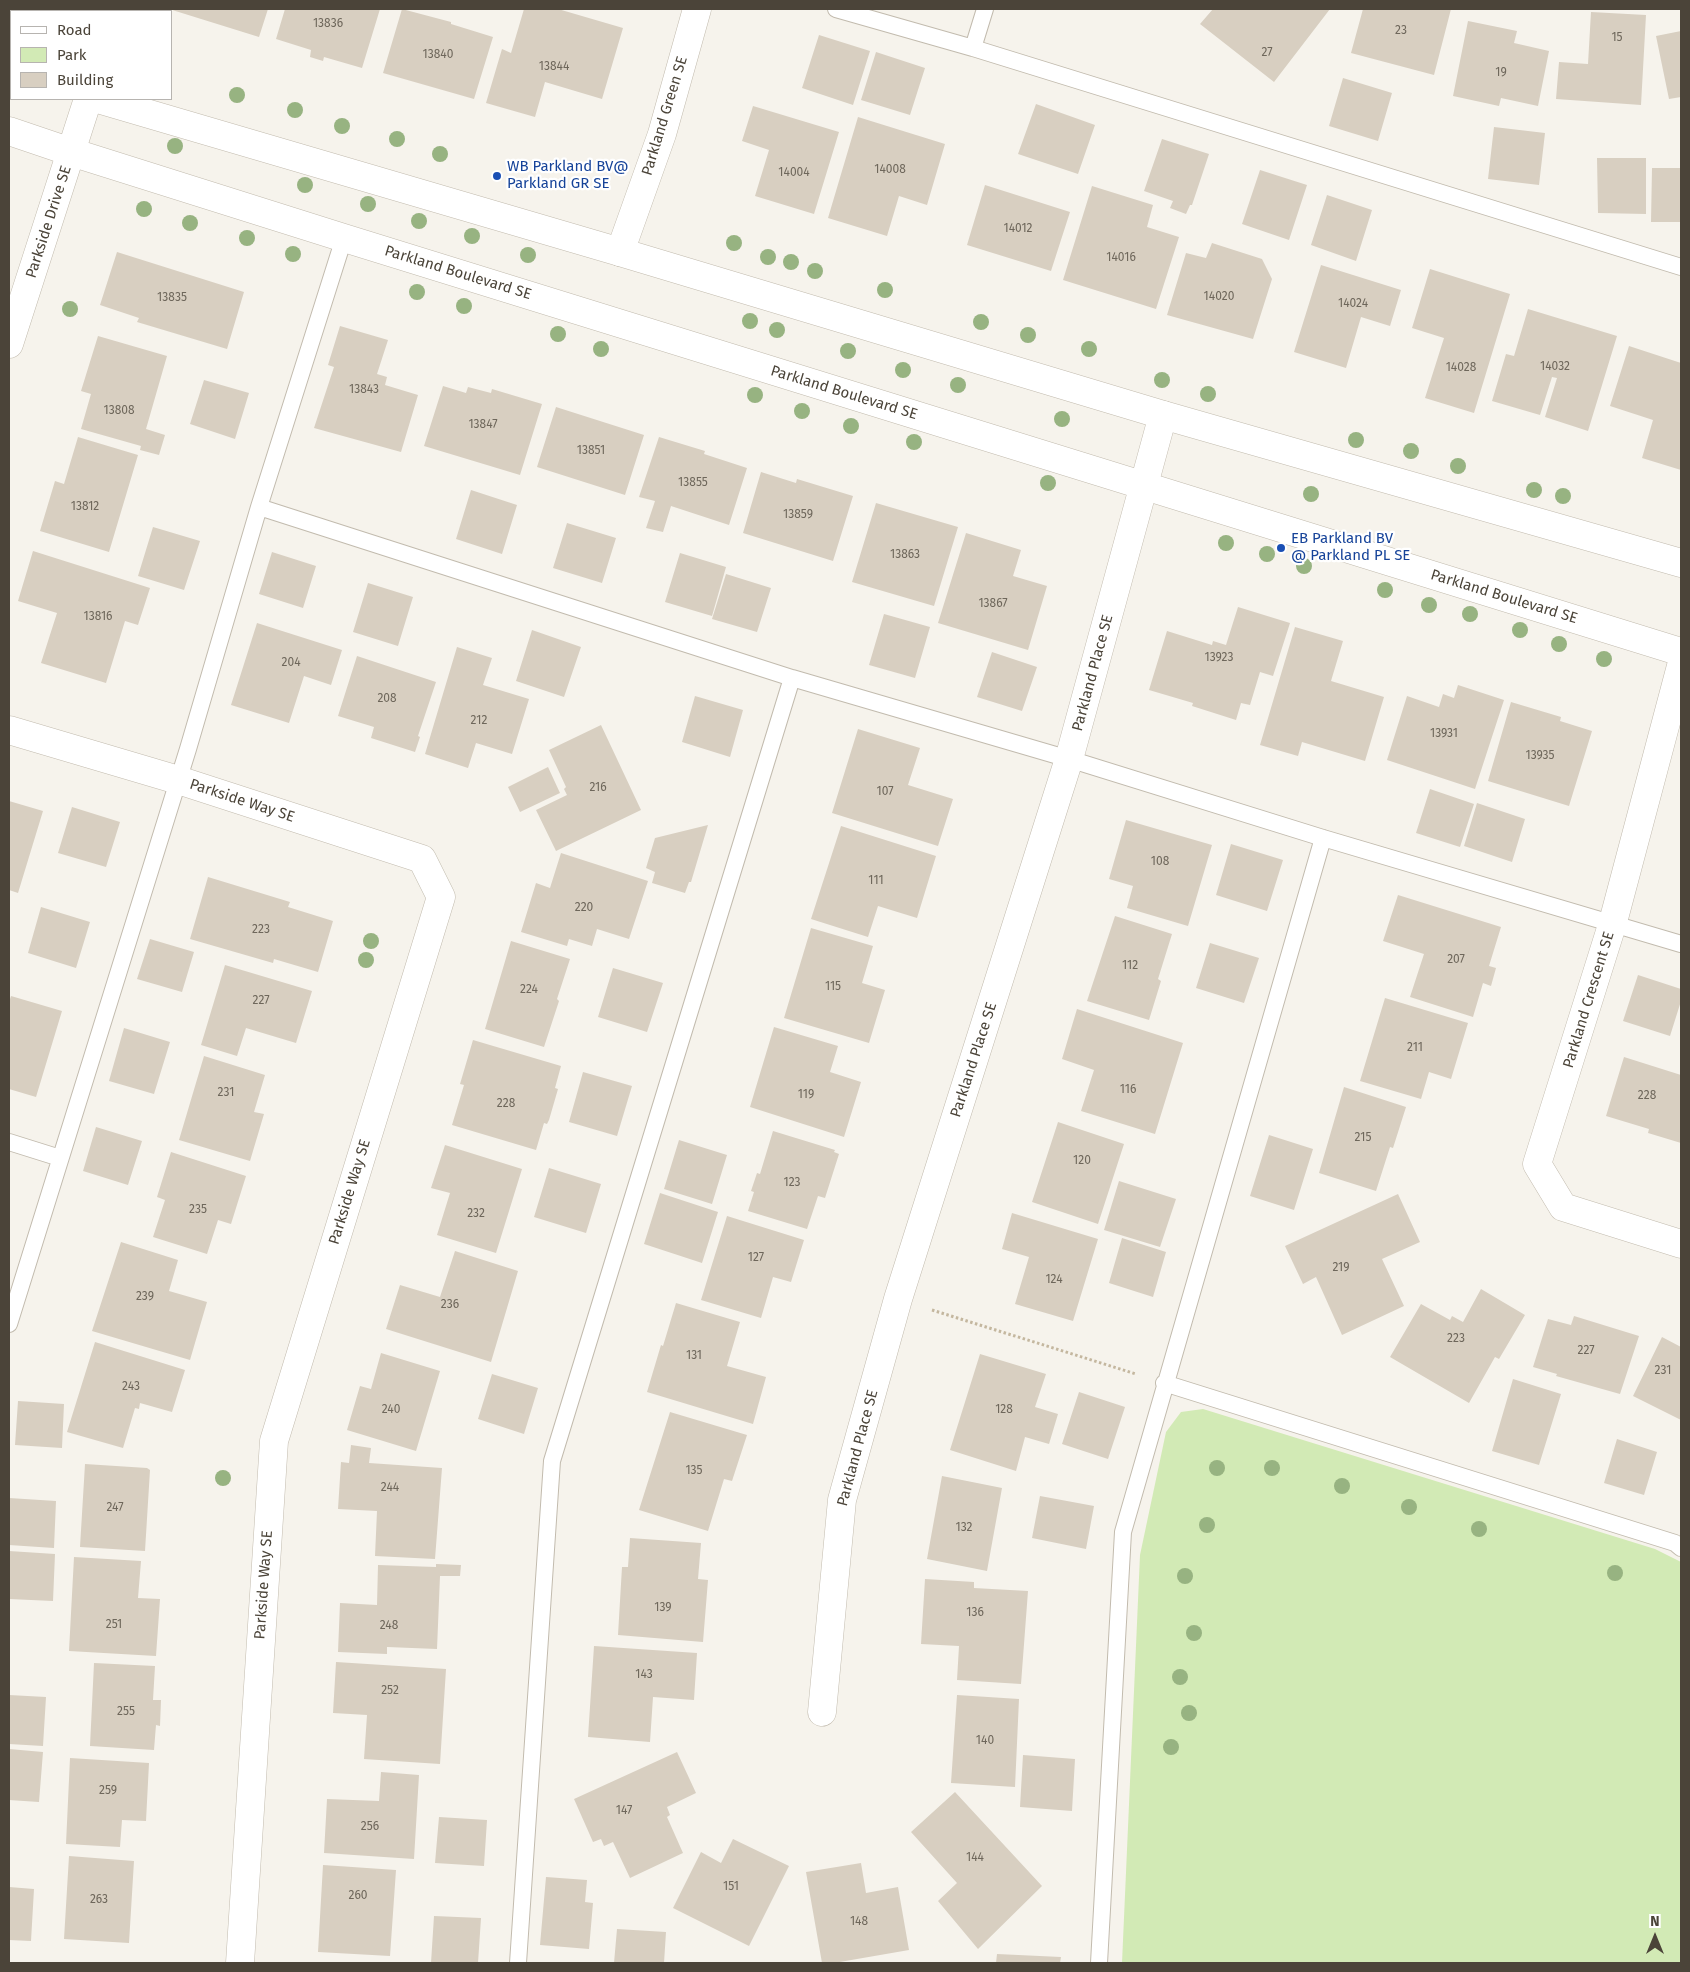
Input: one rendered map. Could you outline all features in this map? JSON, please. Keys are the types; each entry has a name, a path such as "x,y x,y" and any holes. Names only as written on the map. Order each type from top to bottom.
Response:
{"street":[{"name":"Parkland Green SE","path":"620,252 662,134 697,9"},
{"name":"Parkside Drive SE","path":"9,344 88,100"},
{"path":"101,100 1038,376 1163,415 1681,563"},
{"name":"Parkland Boulevard SE","path":"9,130 71,152 344,238 1681,652"},
{"name":"Parkland Place SE","path":"822,1712 842,1500 898,1300 1070,759 1163,415"},
{"name":"Parkland Crescent SE","path":"1681,666 1613,922 1537,1164 1563,1206 1681,1244"},
{"name":"Parkside Way SE","path":"9,730 178,780 422,859 441,897 274,1441 240,1963"}],"lane":[{"path":"836,9 973,48 1681,267"},
{"path":"973,48 985,9"},
{"path":"9,1324 178,780 259,507 344,238"},
{"path":"259,507 792,678 1070,759 1323,838 1613,922 1681,944"},
{"path":"518,1963 552,1461 792,678"},
{"path":"1099,1963 1122,1532 1323,838"},
{"path":"9,1142 60,1158"},
{"path":"1164,1383 1675,1542 1681,1548"}],"path":[{"path":"898,1300 1164,1383"}],"green space":[{"path":"1203,1409 1655,1549 1681,1562 1681,1963 1122,1963 1140,1555 1166,1432 1181,1412"}],"building":[{"path":"169,9 268,9 259,37"},
{"path":"285,9 380,9 362,68 324,57 323,61 310,57 311,50 276,39"},
{"path":"402,9 451,22 451,24 493,37 474,99 383,73"},
{"path":"524,9 558,9 623,28 602,99 545,82 535,117 486,103 502,49 511,53"},
{"path":"1213,9 1330,9 1274,82 1200,24"},
{"path":"1363,9 1451,9 1434,75 1351,53"},
{"path":"1591,12 1646,15 1641,105 1556,99 1559,62 1588,64"},
{"path":"1468,21 1517,31 1514,43 1549,51 1538,106 1501,98 1499,106 1453,96"},
{"path":"1681,31 1681,97 1669,99 1656,36"},
{"path":"819,35 870,51 853,105 802,88"},
{"path":"876,52 925,68 910,115 861,100"},
{"path":"1343,78 1392,93 1378,141 1329,126"},
{"path":"1036,104 1095,125 1078,174 1018,154"},
{"path":"753,106 839,132 814,214 755,196 769,150 742,141"},
{"path":"858,117 945,144 927,205 899,196 887,236 828,218"},
{"path":"1494,127 1545,133 1539,185 1488,179"},
{"path":"1162,139 1209,154 1192,205 1190,205 1186,214 1170,208 1173,201 1144,191"},
{"path":"1597,158 1646,158 1646,214 1598,213"},
{"path":"1652,168 1681,168 1681,222 1651,222"},
{"path":"1260,170 1307,185 1289,240 1242,224"},
{"path":"985,185 1070,212 1051,271 967,245"},
{"path":"1092,186 1153,205 1147,227 1179,237 1156,309 1063,280"},
{"path":"1327,195 1372,210 1356,261 1311,245"},
{"path":"1212,243 1262,259 1272,279 1253,339 1167,315 1186,253 1206,258"},
{"path":"117,252 244,292 227,349 137,322 139,318 100,305"},
{"path":"1321,265 1401,290 1390,326 1361,317 1346,368 1294,352"},
{"path":"1430,269 1510,294 1474,413 1425,398 1444,338 1412,328"},
{"path":"1528,309 1617,336 1588,431 1545,417 1557,378 1552,377 1540,415 1492,401 1506,354 1514,356"},
{"path":"340,326 388,340 377,374 387,377 385,385 418,395 401,452 314,428 334,367 328,365"},
{"path":"98,336 167,356 146,429 165,435 159,455 140,450 141,446 81,429 91,394 81,391"},
{"path":"1629,346 1681,363 1681,470 1642,458 1653,420 1610,406"},
{"path":"204,380 249,393 235,439 190,424"},
{"path":"443,386 466,393 468,387 491,393 492,389 542,404 520,475 424,446"},
{"path":"556,407 644,435 625,495 537,467"},
{"path":"78,437 138,455 109,552 40,531 55,481 64,484"},
{"path":"659,437 705,451 704,454 747,468 729,525 671,506 663,532 646,528 655,501 639,497"},
{"path":"761,472 796,483 797,479 853,496 833,561 743,533"},
{"path":"471,490 517,505 502,554 456,539"},
{"path":"876,503 958,527 934,606 852,582"},
{"path":"567,523 616,538 602,583 553,568"},
{"path":"153,527 200,541 184,590 138,576"},
{"path":"966,533 1021,550 1013,576 1047,586 1028,650 938,623"},
{"path":"33,551 150,588 138,625 125,621 106,683 41,663 57,613 18,601"},
{"path":"272,552 316,566 303,608 259,594"},
{"path":"680,553 726,567 712,616 665,602"},
{"path":"726,574 771,588 757,632 712,619"},
{"path":"368,583 413,597 398,646 353,632"},
{"path":"1238,607 1290,623 1273,676 1260,672 1250,705 1241,703 1236,720 1192,706 1193,703 1149,690 1167,631 1212,645 1213,641 1226,645"},
{"path":"884,614 930,627 915,678 869,665"},
{"path":"257,623 342,650 331,685 304,676 289,723 231,705"},
{"path":"1295,627 1343,641 1331,681 1384,697 1365,761 1302,742 1298,756 1260,745"},
{"path":"532,630 581,647 564,697 516,681"},
{"path":"457,647 492,658 483,685 529,699 512,754 476,743 468,768 425,754"},
{"path":"992,652 1037,667 1022,711 977,697"},
{"path":"357,656 436,682 418,736 420,737 415,752 371,738 374,727 338,716"},
{"path":"1458,685 1504,700 1475,789 1387,760 1407,696 1439,707 1443,694 1454,698"},
{"path":"695,696 743,710 730,757 682,742"},
{"path":"1511,702 1561,717 1560,721 1592,731 1569,806 1488,781"},
{"path":"601,725 641,810 556,851 536,810 567,795 564,789 566,787 549,750"},
{"path":"858,729 920,748 908,785 953,799 938,846 832,813"},
{"path":"548,767 560,793 520,812 508,787"},
{"path":"1430,789 1474,804 1460,847 1416,833"},
{"path":"9,801 43,811 18,893 9,890"},
{"path":"1477,803 1525,819 1512,862 1464,846"},
{"path":"72,807 120,822 106,867 58,853"},
{"path":"1126,820 1212,845 1188,926 1127,908 1133,886 1109,879"},
{"path":"708,825 691,882 689,882 685,893 652,883 655,872 646,868 655,838"},
{"path":"841,826 936,856 917,918 878,906 868,937 811,919"},
{"path":"1231,844 1283,860 1267,911 1216,895"},
{"path":"561,853 648,881 629,939 597,929 592,946 569,939 567,946 521,932 536,883 550,888"},
{"path":"208,877 290,902 288,907 333,921 318,972 274,959 273,963 190,939"},
{"path":"1398,895 1501,927 1489,966 1496,968 1491,986 1483,983 1473,1017 1410,997 1424,954 1383,941"},
{"path":"41,907 90,922 76,968 28,953"},
{"path":"1115,916 1172,934 1158,979 1161,981 1149,1020 1087,1001"},
{"path":"811,928 873,946 862,983 885,990 869,1043 784,1018"},
{"path":"150,939 194,952 182,992 137,979"},
{"path":"511,941 570,959 544,1047 485,1029"},
{"path":"1210,943 1259,958 1244,1003 1196,988"},
{"path":"225,965 312,991 296,1043 246,1028 237,1056 201,1045"},
{"path":"613,968 663,983 647,1032 598,1017"},
{"path":"1638,975 1681,989 1681,1001 1670,1036 1623,1021"},
{"path":"11,996 62,1011 36,1097 9,1089 9,1002"},
{"path":"1385,998 1468,1023 1451,1079 1429,1072 1421,1099 1360,1081"},
{"path":"1077,1009 1183,1043 1155,1134 1081,1111 1094,1070 1062,1059"},
{"path":"774,1027 838,1046 830,1072 861,1082 844,1137 750,1107"},
{"path":"124,1028 170,1042 154,1094 109,1081"},
{"path":"473,1040 561,1066 555,1088 558,1089 549,1120 547,1124 544,1123 536,1150 452,1125 464,1085 460,1084"},
{"path":"204,1056 265,1075 254,1112 264,1114 250,1161 179,1140"},
{"path":"1624,1057 1681,1075 1681,1143 1648,1133 1649,1129 1606,1116"},
{"path":"583,1072 632,1086 617,1136 569,1122"},
{"path":"1344,1087 1406,1107 1393,1148 1390,1147 1376,1191 1319,1173"},
{"path":"1058,1122 1124,1144 1098,1224 1032,1202"},
{"path":"96,1127 142,1141 128,1185 83,1171"},
{"path":"773,1131 835,1150 834,1152 839,1154 825,1198 818,1196 807,1229 748,1211 754,1192 751,1191 757,1173 760,1174"},
{"path":"1269,1135 1313,1149 1294,1210 1250,1196"},
{"path":"679,1140 727,1155 712,1204 664,1189"},
{"path":"445,1145 522,1169 496,1253 437,1235 450,1193 431,1188"},
{"path":"171,1152 246,1176 231,1224 218,1220 207,1254 153,1237 165,1200 157,1197"},
{"path":"549,1168 601,1184 586,1233 534,1217"},
{"path":"1119,1181 1176,1199 1160,1247 1104,1230"},
{"path":"660,1193 718,1212 702,1263 644,1244"},
{"path":"1398,1194 1420,1242 1382,1259 1404,1306 1342,1335 1316,1277 1303,1284 1285,1246"},
{"path":"1012,1213 1098,1239 1073,1321 1015,1304 1029,1257 1002,1249"},
{"path":"727,1216 804,1240 791,1282 773,1277 761,1318 701,1300"},
{"path":"1122,1238 1166,1252 1153,1297 1109,1283"},
{"path":"121,1242 178,1260 169,1291 207,1302 190,1360 92,1331"},
{"path":"455,1251 518,1271 491,1362 386,1329 400,1285 440,1297"},
{"path":"1481,1289 1525,1315 1499,1359 1495,1357 1469,1403 1390,1357 1421,1304 1450,1320 1452,1316 1463,1322"},
{"path":"676,1303 740,1322 727,1366 766,1377 753,1424 647,1392"},
{"path":"1574,1316 1639,1336 1620,1394 1556,1376 1557,1374 1533,1367 1548,1319 1571,1325"},
{"path":"1662,1337 1681,1347 1681,1420 1633,1396"},
{"path":"95,1342 185,1370 172,1412 140,1403 139,1409 135,1408 123,1448 67,1432"},
{"path":"381,1353 440,1371 416,1451 347,1430 360,1386 371,1389"},
{"path":"980,1354 1046,1374 1035,1407 1058,1414 1049,1444 1025,1437 1016,1471 950,1450"},
{"path":"492,1374 538,1388 524,1434 478,1419"},
{"path":"1513,1379 1561,1394 1539,1465 1492,1451"},
{"path":"1079,1392 1125,1407 1108,1459 1062,1444"},
{"path":"18,1401 64,1404 62,1448 15,1445"},
{"path":"670,1412 747,1435 732,1481 724,1479 708,1531 639,1510"},
{"path":"1617,1439 1657,1452 1644,1495 1604,1483"},
{"path":"351,1445 371,1448 369,1463 442,1468 435,1559 375,1556 377,1511 338,1509 341,1462 349,1463"},
{"path":"85,1464 147,1468 150,1470 145,1551 80,1547"},
{"path":"942,1476 1002,1488 987,1571 927,1559"},
{"path":"1040,1496 1094,1506 1086,1549 1032,1538"},
{"path":"9,1498 56,1501 54,1548 9,1545"},
{"path":"630,1538 701,1543 698,1579 708,1580 703,1642 618,1635 622,1567 628,1567"},
{"path":"9,1551 55,1554 53,1601 9,1599"},
{"path":"74,1557 141,1561 138,1598 160,1599 156,1656 69,1651"},
{"path":"436,1564 461,1565 460,1576 440,1576 437,1649 387,1647 387,1654 338,1652 340,1603 377,1605 378,1565 436,1567"},
{"path":"925,1579 974,1582 974,1588 1028,1591 1021,1684 957,1680 959,1646 921,1644"},
{"path":"594,1646 697,1653 694,1700 653,1697 650,1742 588,1737"},
{"path":"336,1662 446,1669 440,1764 364,1759 367,1715 333,1713"},
{"path":"94,1663 155,1666 153,1700 161,1700 160,1726 156,1725 154,1750 90,1746"},
{"path":"9,1695 46,1697 43,1746 9,1744"},
{"path":"957,1695 1019,1699 1015,1787 951,1783"},
{"path":"9,1749 43,1752 39,1802 9,1800"},
{"path":"677,1752 696,1793 667,1807 670,1815 667,1817 683,1853 630,1878 613,1842 604,1846 601,1839 593,1842 574,1799"},
{"path":"1023,1755 1075,1759 1072,1811 1020,1807"},
{"path":"70,1758 149,1763 146,1821 122,1820 120,1847 66,1844"},
{"path":"381,1772 419,1775 414,1859 324,1853 327,1799 379,1801"},
{"path":"955,1792 1042,1886 978,1949 938,1901 957,1883 911,1832"},
{"path":"439,1817 487,1820 484,1866 435,1863"},
{"path":"733,1839 789,1866 749,1946 673,1908 701,1852 721,1863"},
{"path":"69,1856 134,1861 129,1943 64,1939"},
{"path":"861,1863 866,1893 898,1887 909,1950 834,1963 822,1963 806,1872"},
{"path":"323,1865 396,1870 390,1956 318,1952"},
{"path":"546,1877 587,1880 585,1902 593,1903 589,1949 540,1945"},
{"path":"9,1887 34,1889 31,1941 9,1940"},
{"path":"434,1916 481,1918 478,1963 431,1963"},
{"path":"617,1929 666,1932 664,1963 614,1963"},
{"path":"997,1954 1061,1957 1060,1963 996,1963"}],"place":[{"name":"WB Parkland BV@ Parkland GR SE","path":"497,176"},
{"name":"EB Parkland BV @ Parkland PL SE","path":"1281,548"}]}
